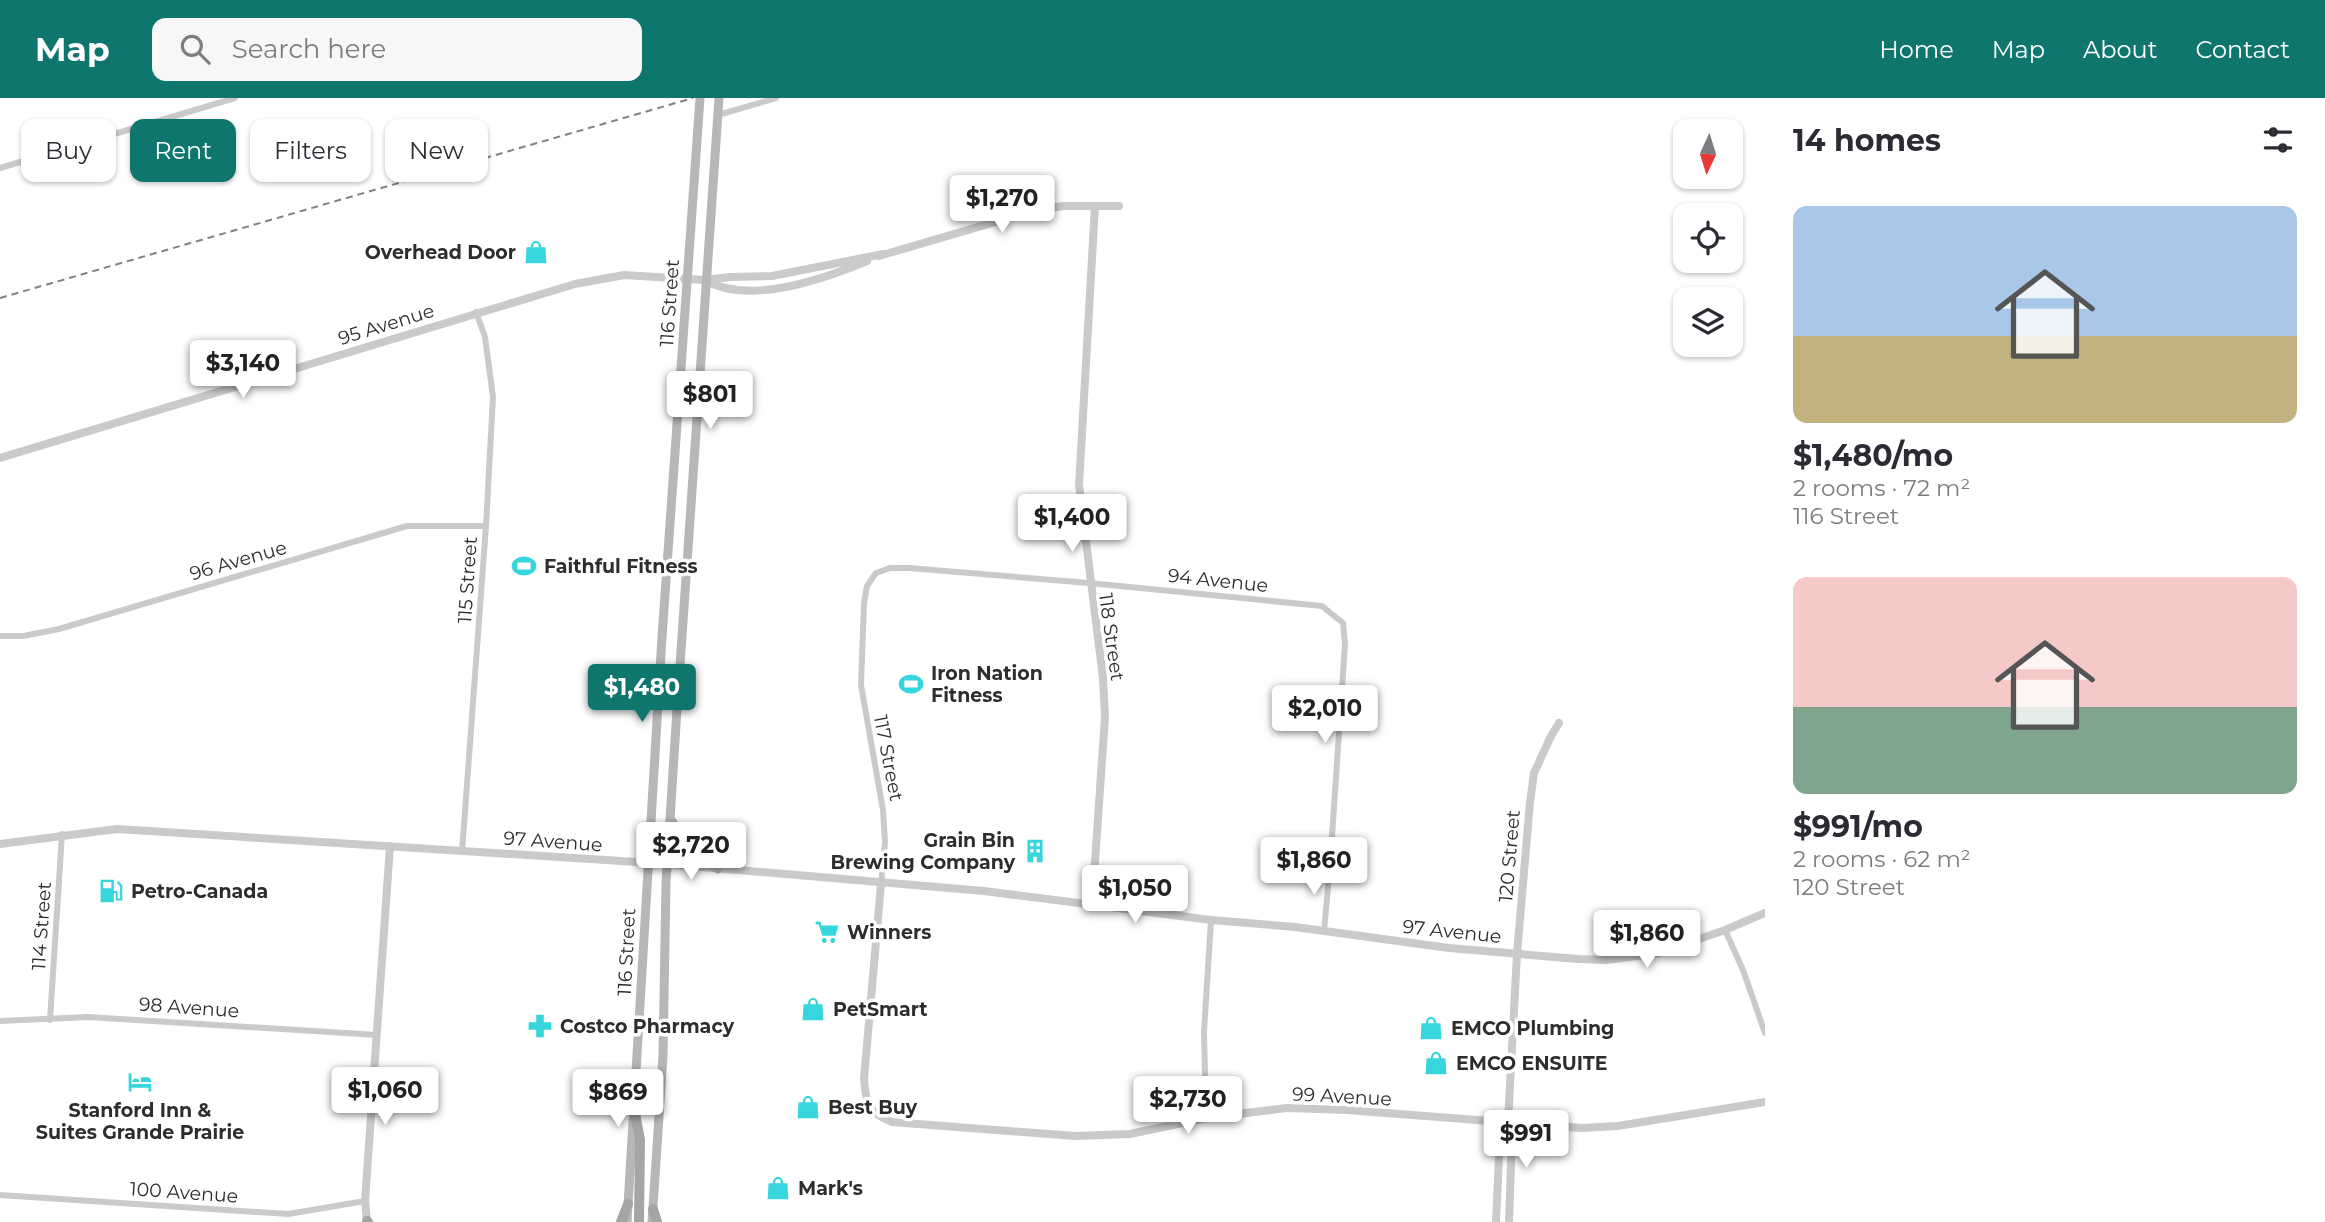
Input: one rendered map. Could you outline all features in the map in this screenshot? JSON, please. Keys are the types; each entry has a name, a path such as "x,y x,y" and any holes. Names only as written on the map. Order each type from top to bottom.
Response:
{"main road":[{"name":"116 Street","path":"627,1222 648,863 700,98"},
{"name":"116 Street","path":"653,1209 663,1056 668,864 719,98"},
{"path":"671,817 683,844 718,869"},
{"path":"634,1108 640,1139 639,1222"},
{"path":"621,1222 628,1204"},
{"path":"653,1209 654,1222"}],"street":[{"path":"0,168 235,98"},
{"path":"718,115 776,98"},
{"name":"95 Avenue","path":"0,458 575,284 624,275 689,280 772,276 883,254 1036,210 1064,206 1119,206"},
{"name":"118 Street","path":"1092,905 1105,717 1103,677 1089,583 1079,485 1096,206"},
{"name":"115 Street","path":"462,852 493,397 485,337 476,313"},
{"name":"96 Avenue","path":"0,636 23,636 60,629 407,526 486,526"},
{"name":"94 Avenue","path":"876,573 890,568 909,568 1322,606 1343,623 1345,644 1324,930"},
{"name":"117 Street","path":"876,573 867,586 864,603 861,685 883,810 885,842 864,1079 867,1104 877,1116"},
{"name":"120 Street","path":"1509,1222 1512,1136 1508,1123 1528,816 1534,773 1559,723"},
{"name":"97 Avenue","path":"0,844 117,828 668,864 984,891 1211,920 1324,930 1430,945 1592,960 1659,953 1765,914"},
{"name":"114 Street","path":"50,1020 62,834"},
{"path":"367,1222 365,1201 390,846"},
{"path":"1206,1118 1203,1032 1211,920"},
{"path":"1725,930 1743,970 1765,1033"},
{"name":"98 Avenue","path":"0,1021 88,1017 377,1035"},
{"name":"99 Avenue","path":"877,1116 912,1125 1075,1136 1130,1134 1206,1118 1287,1108 1581,1128 1618,1126 1765,1102"},
{"name":"120 Street","path":"1496,1222 1500,1135 1508,1123"},
{"name":"100 Avenue","path":"0,1195 288,1214 365,1201"}],"railway":[{"path":"0,298 693,98"}],"place":[{"name":"Overhead Door","path":"536,252"},
{"name":"Faithful Fitness","path":"524,566"},
{"name":"Iron Nation Fitness","path":"911,684"},
{"name":"Grain Bin Brewing Company","path":"1035,851"},
{"name":"Petro-Canada","path":"111,891"},
{"name":"Winners","path":"827,932"},
{"name":"PetSmart","path":"813,1009"},
{"name":"Costco Pharmacy","path":"540,1026"},
{"name":"EMCO Plumbing","path":"1431,1028"},
{"name":"EMCO ENSUITE","path":"1436,1063"},
{"name":"Stanford Inn & Suites Grande Prairie","path":"140,1082"},
{"name":"Best Buy","path":"808,1107"},
{"name":"Mark's","path":"778,1188"}]}
